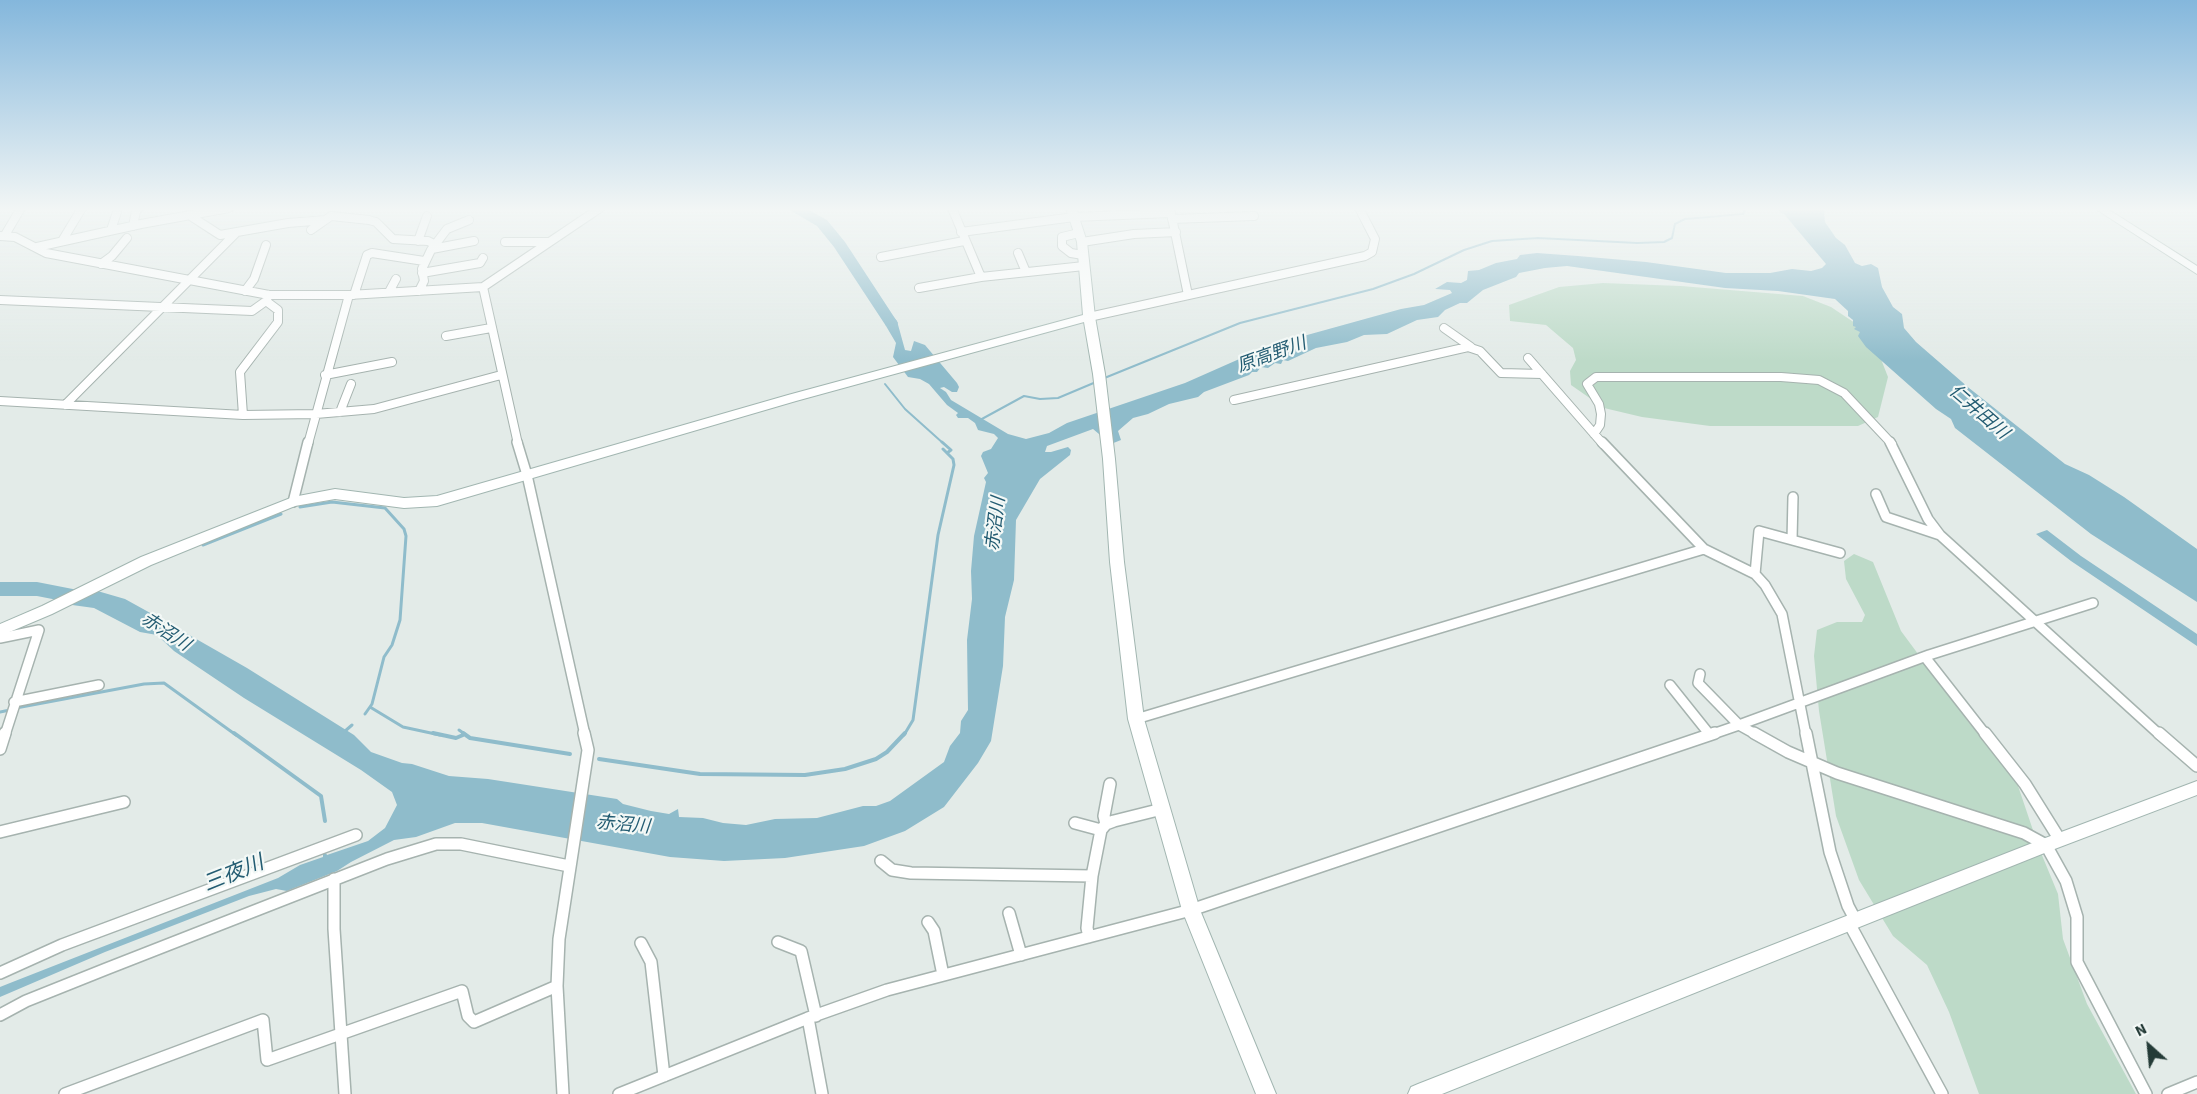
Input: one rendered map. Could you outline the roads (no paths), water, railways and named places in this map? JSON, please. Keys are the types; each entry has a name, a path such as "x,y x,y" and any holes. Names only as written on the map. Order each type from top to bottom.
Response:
{"street":[{"path":"76,259 245,291 267,298 483,287 524,259"},
{"path":"101,264 108,259"},
{"path":"65,405 210,259"},
{"path":"245,291 254,279 261,259"},
{"path":"293,502 325,375 365,259"},
{"path":"411,259 424,261 422,273 424,281 419,291"},
{"path":"422,273 480,263 482,259"},
{"path":"973,259 981,277"},
{"path":"1021,259 1026,272"},
{"path":"1181,259 1188,295"},
{"path":"0,630 47,610 146,561 293,502 335,494 404,503 430,502 892,370 1089,317 1351,259"},
{"path":"2178,259 2197,271"},
{"path":"919,288 1026,272 1084,260 1089,317 1099,374 1117,562 1136,719 1191,910 1266,1094"},
{"path":"389,292 396,279"},
{"path":"483,287 501,375 527,476 587,739 585,775 559,939 557,986 563,1094"},
{"path":"0,300 252,311 267,298"},
{"path":"243,415 240,372 275,327 279,318 278,310 267,298"},
{"path":"446,336 491,328"},
{"path":"1444,328 1474,348 1501,374 1542,374"},
{"path":"1234,400 1468,347 1474,348"},
{"path":"1528,358 1594,434 1704,549 1755,574 1765,585 1782,614 1830,852 1852,922 1942,1094"},
{"path":"325,375 392,363"},
{"path":"0,402 243,415 316,414 375,409 501,375"},
{"path":"1594,434 1600,425 1601,414 1599,404 1587,384 1596,377 1781,377 1819,380 1844,393 1897,451 1928,519 1940,535 2130,709 2197,766"},
{"path":"340,412 351,384"},
{"path":"1876,494 1886,517 1940,535"},
{"path":"1792,540 1793,497"},
{"path":"1755,574 1759,531 1840,553"},
{"path":"1136,719 1704,549"},
{"path":"619,1094 812,1017 887,990 1191,910 1739,725 1924,657 2093,603"},
{"path":"0,638 39,630 0,749"},
{"path":"1924,657 2025,784 2053,842 2077,917 2077,962 2146,1094"},
{"path":"1700,675 1698,683 1739,725 1811,762 2053,842"},
{"path":"13,706 99,685"},
{"path":"1670,685 1710,735"},
{"path":"1089,937 1087,928 1092,876 1104,827 1110,784"},
{"path":"1418,1094 2053,842 2197,788"},
{"path":"0,832 124,801"},
{"path":"1075,823 1104,827 1162,809"},
{"path":"0,973 62,945 356,836"},
{"path":"0,1015 86,977 334,879 436,844 461,844 569,866"},
{"path":"880,861 892,870 910,873 1092,876"},
{"path":"334,879 339,1035 345,1094"},
{"path":"1009,913 1021,955"},
{"path":"928,922 934,931 943,975"},
{"path":"778,942 801,951 822,1094"},
{"path":"641,944 651,962 664,1076"},
{"path":"65,1094 263,1020 267,1060 462,991 468,1016 474,1022 557,986"},
{"path":"2168,1094 2197,1082"}],"water":[{"name":"仁井田川","path":"1517,259 1613,259 1726,273 1770,273 1792,269 1811,271 1822,268 1826,264 1822,259 1853,259 1855,263 1862,266 1871,264 1878,268 1882,287 1893,307 1902,314 1904,328 1916,342 1969,388 2065,464 2089,475 2124,497 2197,549 2197,602 2091,534 1955,428 1951,419 1936,409 1866,347 1858,336 1860,332 1854,329 1856,327 1853,326 1853,320 1848,316 1848,311 1835,299 1778,291 1725,288 1567,266 1545,268 1519,273 1516,277 1483,290 1467,303 1460,303 1445,310 1438,317 1417,320 1387,334 1364,335 1347,342 1316,348 1288,361 1283,360 1281,364 1275,363 1268,368 1261,367 1257,372 1204,392 1198,397 1169,404 1133,418 1118,431 1121,440 1111,444 1093,429 1047,446 1045,452 1068,447 1071,450 1070,455 1040,479 1016,520 1014,580 1005,617 1003,666 991,741 978,763 944,807 905,831 864,846 785,858 724,861 670,857 482,823 455,823 416,837 394,840 337,871 287,891 276,889 249,896 105,952 0,997 0,987 278,878 300,865 323,857 323,854 327,855 368,841 385,828 397,805 392,792 361,770 244,698 174,651 157,635 140,632 94,608 65,604 94,590 125,599 247,668 354,735 371,752 402,763 449,776 488,779 617,799 623,804 669,814 678,809 679,817 703,818 723,823 746,825 775,819 817,818 890,801 944,762 950,746 960,733 961,721 968,710 967,640 972,599 971,571 974,536 986,482 984,478 988,473 981,456 983,452 991,449 998,438 994,434 978,430 975,423 968,418 958,418 956,415 958,413 947,405 929,384 920,379 908,377 893,357 896,343 886,326 882,313 872,299 897,321 905,350 911,351 914,341 925,345 957,383 959,387 957,392 944,387 940,388 951,400 1008,434 1026,439 1049,433 1067,423 1185,383 1271,345 1401,309 1424,305 1452,293 1450,290 1435,289 1447,282 1461,283 1467,280 1468,271 1479,270 1496,263"},
{"path":"2047,530 2081,556 2197,634 2197,646 2071,561 2036,534"}],"waterway":[{"name":"原高野川","path":"849,259 891,323"},
{"path":"1102,379 1240,323 1373,289 1414,274 1445,259"},
{"path":"980,420 1024,396 1040,399 1058,398 1096,382"},
{"path":"885,384 905,409 944,444"},
{"path":"942,442 951,450 947,453"},
{"path":"943,449 947,453"},
{"path":"904,735 913,720 938,535 954,465 953,459 947,453"},
{"path":"300,507 332,502 385,508 404,529 406,536 400,620 392,645 384,657 372,704 365,714"},
{"path":"203,545 281,514"},
{"name":"赤沼川","path":"0,589 37,589 88,599"},
{"path":"16,708 144,684 164,683 236,735"},
{"path":"370,707 403,727 440,735"},
{"path":"0,712 10,710"},
{"path":"344,732 352,725"},
{"path":"459,730 466,735"},
{"path":"234,733 321,796 325,821"},
{"path":"433,733 456,738 463,735"},
{"path":"463,733 470,738 570,754"},
{"path":"599,759 700,774 805,775 845,769 876,759 887,752 905,733"}],"water label":[{"name":"三夜川","path":"234,875"}]}
